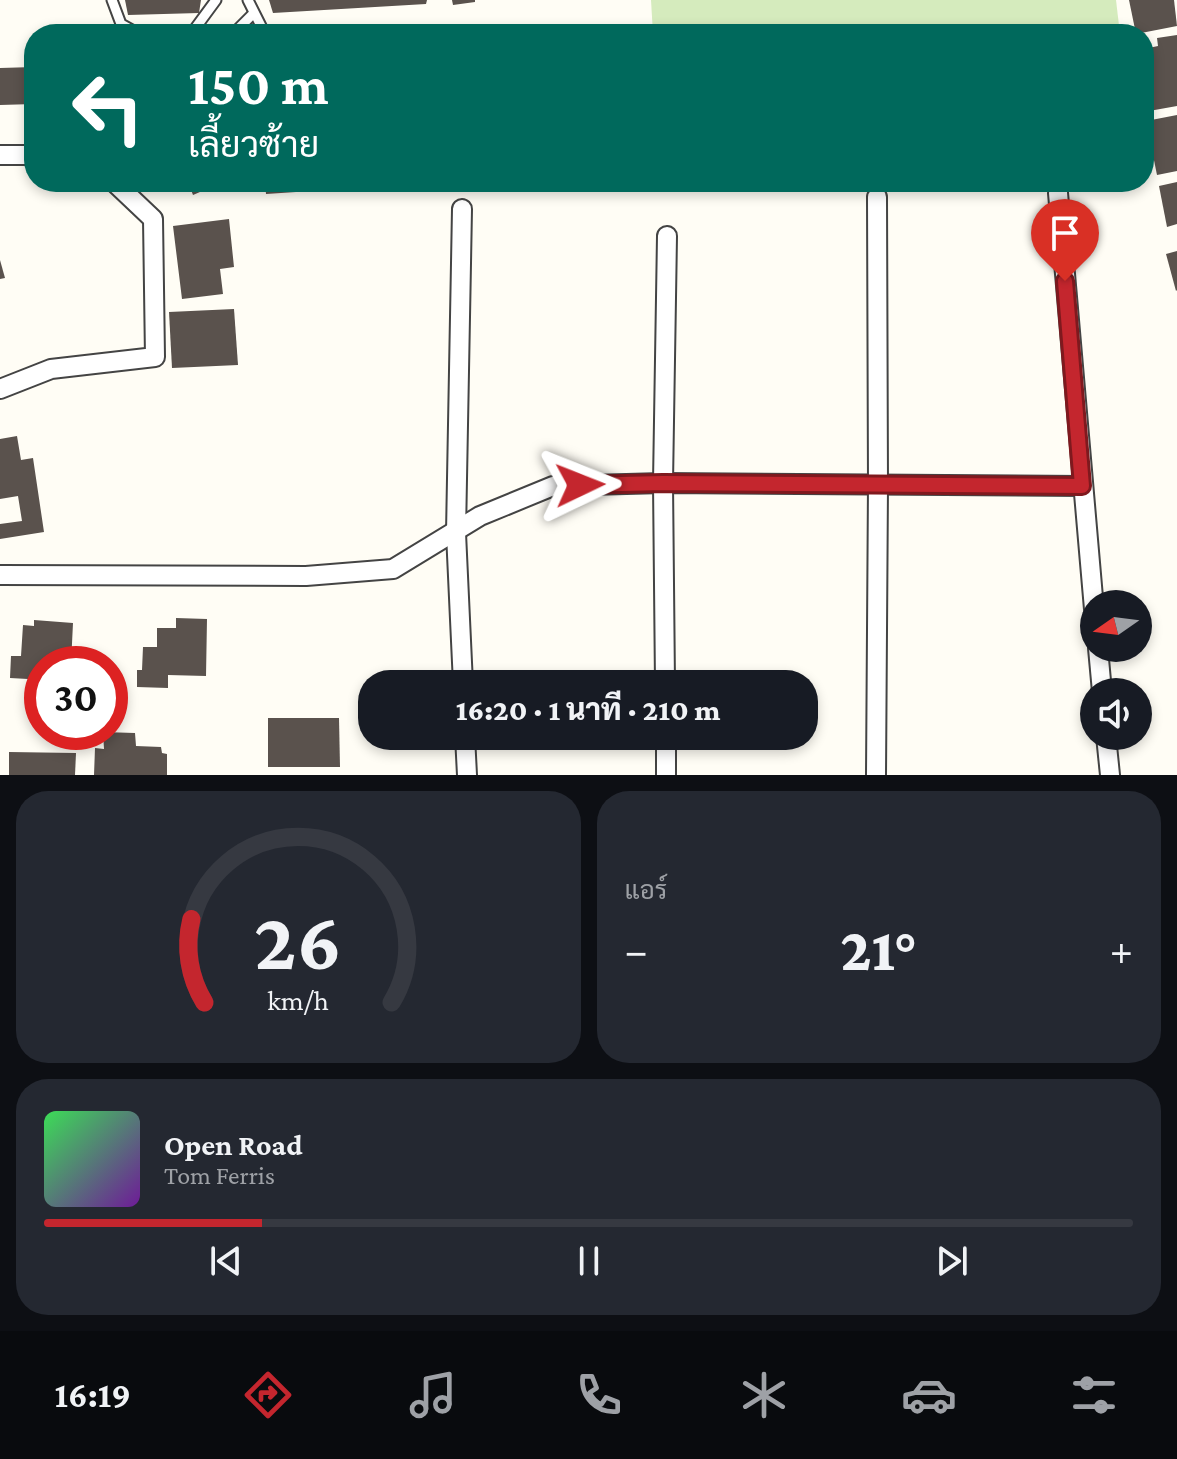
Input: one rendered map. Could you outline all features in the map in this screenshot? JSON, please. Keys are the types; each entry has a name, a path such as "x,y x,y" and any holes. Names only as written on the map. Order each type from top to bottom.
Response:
{"street":[{"path":"0,155 24,155"},
{"path":"0,389 51,369 155,357 153,219 125,192"},
{"path":"1058,193 1092,590"},
{"path":"876,775 877,197"},
{"path":"462,209 456,533 462,670"},
{"path":"665,670 663,483 667,236"},
{"path":"0,575 306,576 393,569 480,516 553,486 663,483 1082,486"},
{"path":"466,750 467,775"},
{"path":"666,750 666,775"},
{"path":"1107,750 1110,775"}],"lane":[{"path":"112,0 121,24"},
{"path":"199,24 216,0"},
{"path":"248,0 259,24"},
{"path":"243,24 253,14"}],"green space":[{"path":"651,0 1116,0 1119,24 652,24"}],"building":[{"path":"125,0 201,0 199,13 128,15"},
{"path":"269,0 427,0 426,4 273,13"},
{"path":"452,0 475,0 475,2 453,5"},
{"path":"1129,0 1174,0 1177,26 1154,30 1154,24 1134,24"},
{"path":"1177,35 1177,106 1154,110 1154,47 1158,46 1157,38"},
{"path":"24,67 24,104 0,105 0,68"},
{"path":"1177,115 1177,171 1157,175 1154,119"},
{"path":"1177,182 1177,224 1167,227 1159,186"},
{"path":"229,219 234,267 220,269 223,294 182,299 173,226"},
{"path":"1177,251 1177,290 1176,291 1166,254"},
{"path":"0,260 5,278 0,279"},
{"path":"234,309 238,365 172,368 169,312"},
{"path":"17,436 21,460 33,458 44,532 0,539 0,524 22,521 18,496 0,499 0,439"},
{"path":"176,618 207,619 206,676 168,675 168,688 137,687 137,670 142,670 143,647 157,647 157,628 176,628"},
{"path":"34,620 73,623 72,646 24,646 24,679 10,678 11,656 21,656 23,625 34,626"},
{"path":"268,718 339,718 340,767 268,767"},
{"path":"128,733 135,733 136,746 161,747 162,753 167,754 167,775 94,775 95,750 128,750"},
{"path":"9,752 76,753 75,775 9,775"}],"route":[{"path":"580,485 1082,486 1065,281"}]}
